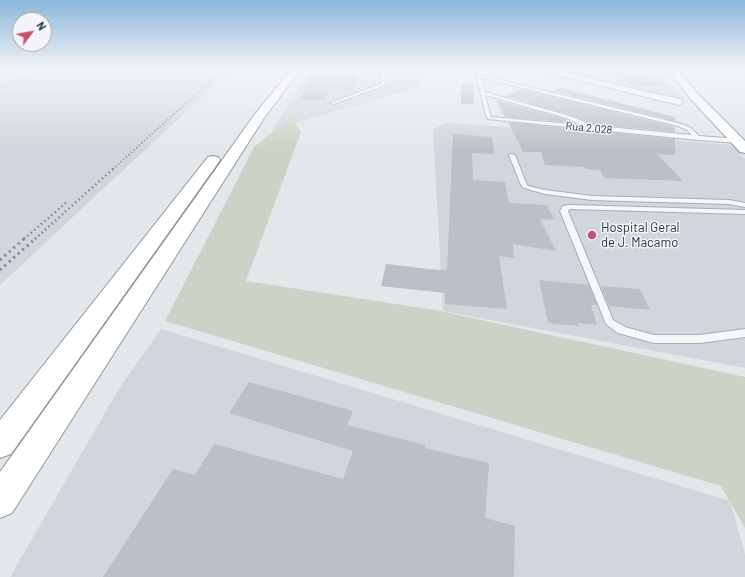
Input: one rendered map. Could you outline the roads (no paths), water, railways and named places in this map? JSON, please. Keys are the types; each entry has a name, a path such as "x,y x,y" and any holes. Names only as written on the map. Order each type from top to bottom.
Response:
{"highway":[{"path":"0,444 262,97"},
{"path":"0,501 259,118 275,97"},
{"path":"702,97 741,145"}],"street":[{"path":"657,97 679,102"}],"lane":[{"path":"332,103 349,97"},
{"name":"Rua 2.028","path":"483,97 488,116 490,118 698,138 741,145"},
{"path":"496,97 583,122 586,127"},
{"path":"571,97 680,125 689,129 698,138"},
{"path":"512,155 523,184 531,189 592,198 729,202 744,212"},
{"path":"744,212 570,207 566,208 564,211 609,322 622,330 654,339 700,339 745,333"}],"railway":[{"path":"174,114 193,97"},
{"path":"113,169 175,113"},
{"path":"35,239 114,168"},
{"path":"24,239 68,201"},
{"path":"0,260 25,238"},
{"path":"0,270 36,238"}],"place":[{"name":"Hospital Geral de J. Macamo","path":"592,235"}]}
